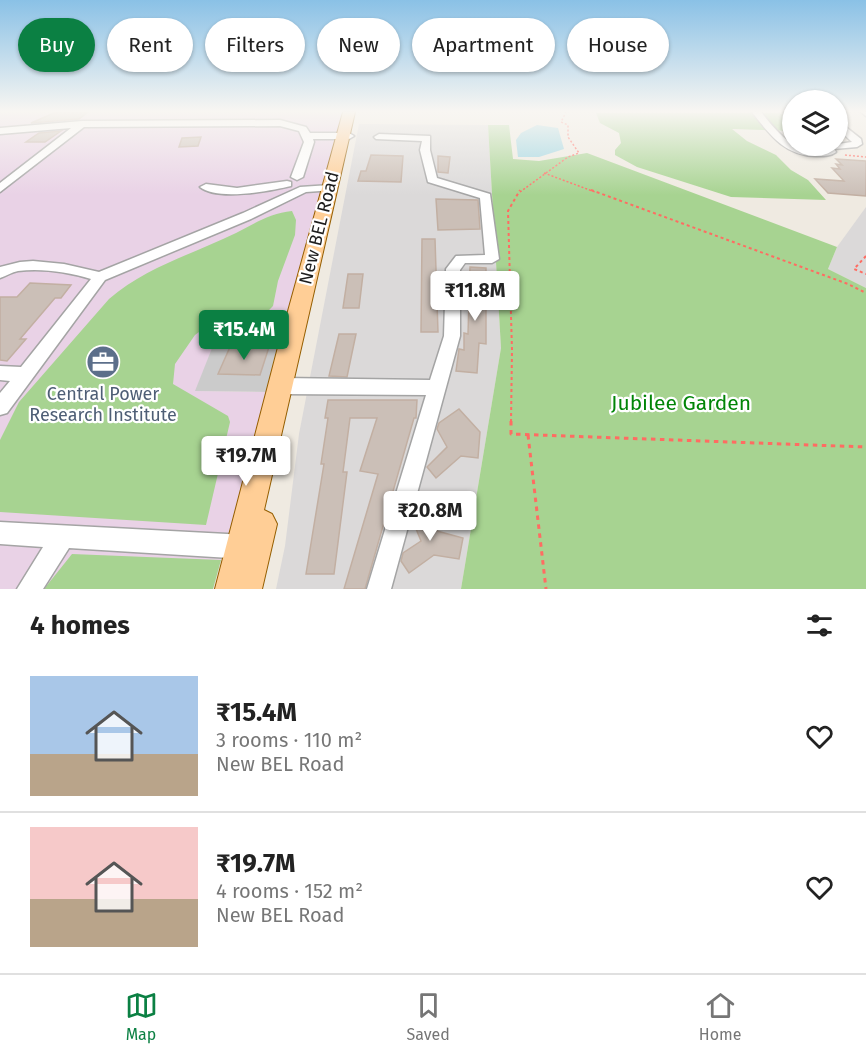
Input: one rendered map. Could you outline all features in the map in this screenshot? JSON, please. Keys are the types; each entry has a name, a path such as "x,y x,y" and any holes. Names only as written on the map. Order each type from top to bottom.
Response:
{"main road":[{"name":"New BEL Road","path":"286,386 288,351 344,139"},
{"name":"New BEL Road","path":"246,589 249,548 344,139"},
{"name":"New BEL Road","path":"231,589 249,548"}],"street":[{"path":"0,189 62,139"},
{"path":"292,181 308,139"},
{"path":"379,589 452,336 453,269 461,259 492,259 486,196 432,180 425,150 427,139"},
{"path":"206,187 237,191 307,178 308,184 330,186"},
{"path":"0,407 100,277 247,216 304,189 330,186"},
{"path":"0,273 4,269 18,265 84,271 100,277"},
{"path":"0,373 26,374"},
{"path":"286,386 438,388"},
{"path":"0,533 249,548"},
{"path":"29,589 63,537"}],"path":[{"path":"570,139 579,153 570,155 521,189 508,211 512,350 511,434 866,447"},
{"path":"848,155 866,157"},
{"path":"544,173 848,284 866,293"},
{"path":"866,256 854,268 866,274"},
{"path":"528,435 546,589"}],"shaded area":[{"name":"Central Power Research Institute","path":"0,139 337,139 284,334 196,391 269,392 213,589 0,589"},
{"path":"356,139 489,139 501,348 461,589 276,589 285,546 299,434"},
{"path":"866,207 866,288 828,269 837,247"},
{"path":"218,333 284,334 269,392 195,391"}],"green space":[{"name":"Jubilee Garden","path":"489,139 511,139 513,159 539,161 587,153 837,247 828,269 866,288 866,589 461,589 501,348"},
{"path":"620,139 745,139 776,155 791,170 808,180 826,200 731,197 637,167 615,155 615,150 621,143"},
{"path":"292,211 296,220 295,235 278,281 273,306 263,316 221,321 207,326 195,335 175,364 173,384 228,416 230,422 206,525 0,512 0,440 19,402 109,299 138,278 170,262 220,241 263,219"},
{"path":"72,554 221,560 213,589 44,589"}],"water":[{"path":"561,139 564,149 539,157 518,157 516,140"}],"building":[{"path":"30,139 49,139 45,142 26,142"},
{"path":"182,139 200,139 198,146 179,147"},
{"path":"371,155 403,156 401,182 358,181 361,171 366,171"},
{"path":"438,156 450,157 448,173 438,172"},
{"path":"836,159 866,161 866,196 828,193 815,179 844,181 832,168 840,169 836,164 842,165"},
{"path":"436,199 478,200 480,229 438,230"},
{"path":"422,239 435,239 438,332 421,332"},
{"path":"470,267 486,268 486,344 479,343 477,373 456,371 459,349 464,350 464,333 468,334"},
{"path":"348,274 363,274 359,308 343,308"},
{"path":"30,283 71,285 61,298 55,298 20,339 26,339 7,361 0,360 0,297 17,297"},
{"path":"339,334 356,334 347,377 329,376"},
{"path":"230,347 269,347 260,375 218,374"},
{"path":"328,400 417,400 416,418 414,418 365,589 344,589 378,474 360,471 377,418 350,418 343,472 347,472 334,574 306,574 324,464 321,464 328,418 325,418"},
{"path":"459,409 480,432 478,458 461,456 436,478 427,467 447,447 437,429 439,423"},
{"path":"427,506 437,531 463,538 459,559 434,555 409,573 401,561 403,553 421,541 412,519 414,512"}],"place":[{"name":"Central Power Research Institute","path":"103,362"}]}
